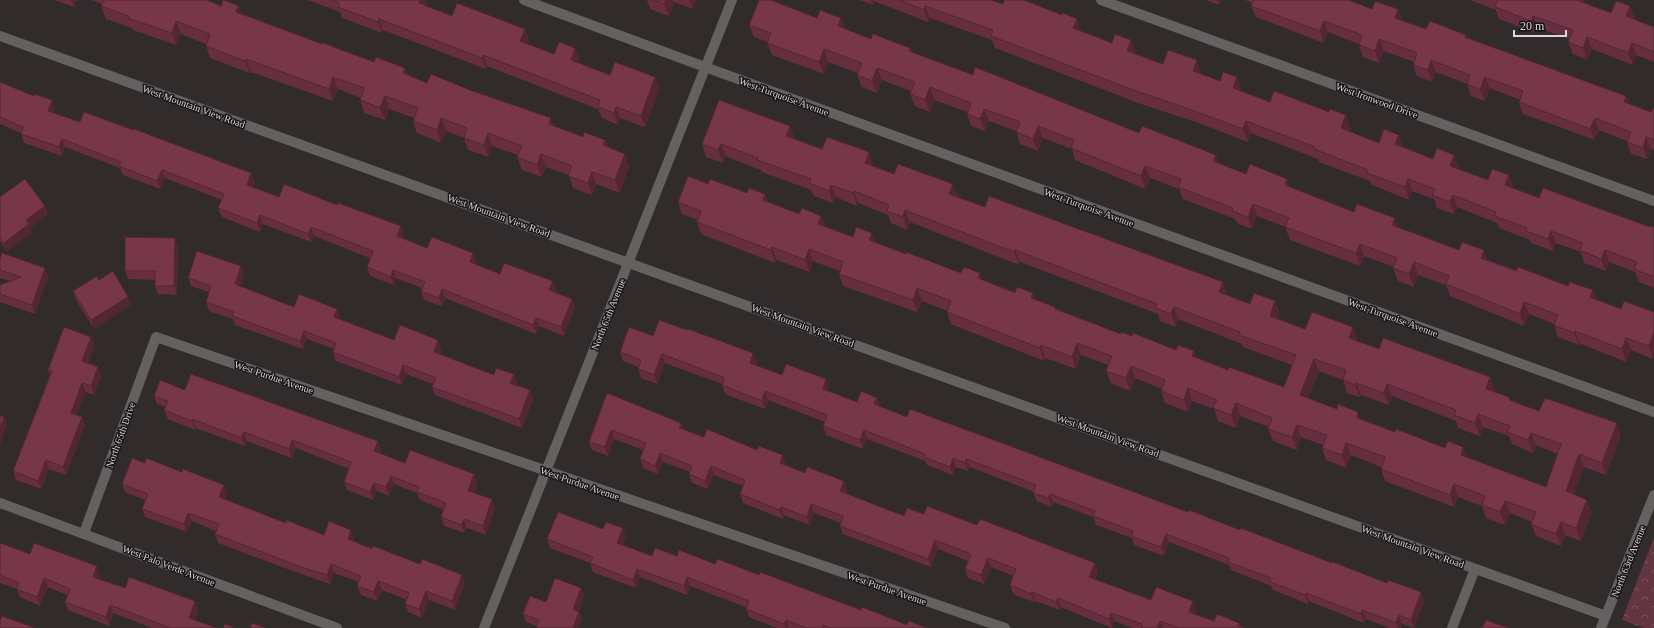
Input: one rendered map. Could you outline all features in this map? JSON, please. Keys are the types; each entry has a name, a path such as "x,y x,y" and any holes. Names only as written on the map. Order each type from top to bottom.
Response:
{"street":[{"name":"West Turquoise Avenue","path":"524,0 1654,412"},
{"name":"North 65th Avenue","path":"484,628 732,0"},
{"name":"West Ironwood Drive","path":"1101,0 1654,201"},
{"name":"West Mountain View Road","path":"0,36 1606,616"},
{"name":"West Purdue Avenue","path":"156,337 1005,628"},
{"name":"North 65th Drive","path":"84,533 156,337"},
{"name":"North 63rd Avenue","path":"1601,628 1654,495"},
{"name":"West Palo Verde Avenue","path":"0,503 337,628"},
{"path":"1452,628 1475,568"}],"green space":[{"path":"1654,537 1654,628 1644,628 1622,620"}],"building":[{"path":"104,0 206,0 221,6 224,0 239,6 236,12 374,62 376,57 405,68 403,73 427,83 431,74 470,90 551,118 549,124 583,137 584,132 605,140 603,145 625,154 615,180 592,172 588,183 568,176 572,166 541,154 537,165 517,157 522,146 488,133 484,145 464,138 467,128 441,118 437,130 413,121 418,108 385,96 380,108 360,100 364,88 333,77 329,89 246,59 245,61 206,46 210,34 176,21 172,33 128,18 129,16 101,6"},
{"path":"333,0 420,0 419,3 452,16 457,3 525,29 520,41 554,54 559,42 575,48 571,60 610,75 615,62 655,77 641,116 616,107 614,113 598,107 600,100 483,55 482,58 379,19 378,22 338,7 339,3"},
{"path":"654,0 666,0 664,4"},
{"path":"759,0 771,0 817,18 820,10 841,18 838,26 871,39 873,34 910,48 909,51 973,75 975,67 1139,133 1142,126 1216,155 1213,161 1246,174 1250,164 1287,179 1285,185 1354,212 1357,204 1395,218 1392,225 1459,250 1462,242 1484,250 1481,258 1516,271 1518,267 1568,286 1570,282 1593,290 1590,297 1621,309 1624,301 1654,312 1654,332 1649,346 1626,338 1622,349 1575,331 1574,333 1554,325 1558,315 1524,302 1520,314 1446,284 1449,276 1414,262 1409,274 1393,268 1397,258 1360,244 1356,253 1285,227 1289,218 1253,204 1248,217 1232,211 1233,208 1178,187 1181,179 1145,166 1141,176 1071,148 1074,140 1038,126 1033,139 1016,132 1020,122 984,109 980,119 967,114 971,103 930,87 925,100 910,94 915,82 877,68 872,81 857,75 862,63 824,49 819,62 767,43 771,33 749,25"},
{"path":"899,0 991,0 1003,4 1004,0 1024,0 1062,15 1063,13 1077,19 1073,28 1112,43 1115,34 1131,40 1127,51 1163,64 1168,50 1197,60 1193,71 1220,81 1223,72 1237,77 1233,88 1270,102 1274,91 1329,112 1330,109 1346,115 1341,128 1379,143 1384,129 1399,135 1395,144 1433,159 1437,148 1454,155 1450,166 1488,180 1492,169 1509,175 1505,185 1539,198 1543,188 1650,227 1654,227 1654,277 1634,269 1637,262 1605,250 1601,259 1580,250 1583,243 1551,231 1548,239 1526,231 1527,228 1495,216 1496,212 1453,195 1450,202 1432,195 1435,189 1408,179 1405,187 1367,173 1368,170 1314,149 1315,147 1246,121 1243,129 1136,91 991,36 993,30 925,6 924,10"},
{"path":"1254,0 1348,0 1372,9 1375,1 1398,9 1395,18 1426,29 1430,21 1466,35 1465,37 1626,96 1624,102 1651,112 1652,109 1654,109 1654,140 1646,137 1643,148 1627,142 1631,132 1595,118 1590,129 1519,102 1523,91 1485,77 1480,90 1467,84 1470,75 1431,60 1428,70 1413,65 1417,53 1379,39 1375,51 1359,45 1362,35 1324,21 1320,31 1251,6"},
{"path":"1497,0 1577,0 1611,13 1616,1 1630,6 1626,16 1654,27 1654,52 1632,43 1628,53 1587,37 1583,48 1568,42 1573,30 1533,16 1531,21 1495,7"},
{"path":"0,82 34,96 35,94 52,100 48,111 80,122 84,112 251,173 247,185 279,197 284,184 337,205 338,203 401,226 397,236 427,248 432,237 473,253 470,262 500,274 504,263 553,281 549,290 572,299 561,327 536,318 533,325 442,289 439,298 421,291 425,282 393,270 391,277 367,267 373,251 311,227 308,234 260,215 257,223 218,208 224,194 162,170 157,181 119,166 121,162 62,139 59,147 21,134 23,127 0,117"},
{"path":"719,100 790,126 786,136 822,149 827,137 869,152 865,163 894,174 898,164 953,184 949,194 985,207 989,196 1223,282 1219,292 1250,304 1254,293 1275,301 1270,316 1305,329 1312,312 1353,327 1349,338 1379,349 1383,338 1490,377 1486,389 1509,397 1509,400 1539,411 1545,398 1617,423 1602,463 1579,454 1566,491 1587,500 1576,528 1561,522 1556,534 1531,524 1536,512 1505,501 1500,512 1482,505 1485,496 1454,484 1450,495 1381,469 1385,457 1346,443 1342,455 1322,448 1327,435 1297,425 1292,437 1268,429 1272,418 1236,403 1231,415 1213,408 1217,400 1188,388 1184,400 1161,391 1165,380 1131,366 1126,378 1106,371 1112,356 1077,343 1072,357 1041,345 1040,348 947,312 951,301 917,288 913,300 839,274 843,262 809,249 805,260 772,247 771,250 697,222 701,211 678,202 688,176 708,184 710,179 747,193 749,188 765,194 763,200 799,214 802,208 821,216 818,224 853,237 856,227 872,233 869,240 906,254 906,252 961,273 964,267 980,273 978,278 1015,293 1017,287 1033,293 1031,298 1055,307 1055,309 1121,334 1121,332 1132,336 1133,333 1176,350 1178,345 1194,351 1192,356 1228,370 1229,367 1284,387 1296,355 1239,335 1240,332 1174,307 1171,314 1155,308 1157,304 1015,250 1014,252 905,210 903,217 887,211 889,205 854,191 853,193 831,185 829,191 809,183 811,179 757,160 758,158 721,144 718,150 702,144","holes":["1314,359 1346,370 1343,380 1355,385 1356,383 1384,393 1387,384 1456,410 1454,415 1475,423 1478,414 1510,426 1507,432 1528,440 1531,433 1561,444 1546,487 1461,455 1463,447 1448,441 1445,448 1396,429 1395,432 1357,418 1358,412 1338,404 1337,409 1300,395"]},
{"path":"25,179 45,206 26,220 29,224 4,243 0,237 0,197"},
{"path":"125,237 175,238 174,286 155,286 155,271 125,271"},
{"path":"197,251 241,266 235,284 294,307 299,294 337,309 334,317 394,340 400,325 438,340 434,352 494,375 496,368 514,374 510,383 530,390 519,419 432,387 436,378 403,365 399,377 333,352 336,343 304,331 300,341 232,316 234,312 206,302 211,286 188,278"},
{"path":"2,253 45,268 32,305 0,294 0,285 21,277 0,270 0,259"},
{"path":"113,271 128,297 91,320 73,291 97,276 99,280"},
{"path":"659,320 753,353 750,363 782,375 786,364 826,379 823,389 857,402 861,391 877,398 874,404 907,417 910,409 1188,512 1189,510 1240,530 1241,528 1387,583 1388,580 1421,592 1411,620 1399,615 1396,623 1362,610 1361,614 1306,593 1305,595 1270,582 1271,578 1228,562 1229,558 1166,534 1161,547 1131,536 1133,531 1093,516 1095,511 1050,494 1048,498 1033,493 1036,485 966,459 965,463 953,458 950,467 924,457 925,454 864,430 860,440 823,426 827,415 765,391 762,401 722,385 725,378 662,354 654,375 638,369 641,360 620,352 629,327 653,336"},
{"path":"64,327 91,337 82,361 98,367 91,386 82,383 71,413 82,417 63,467 46,460 38,481 13,471 52,371 48,370"},
{"path":"191,374 378,441 374,451 405,463 410,450 474,474 468,491 492,499 483,526 464,519 461,525 441,517 446,503 417,492 419,487 391,476 386,487 374,483 370,492 344,482 351,462 292,440 289,449 244,432 241,438 193,419 192,421 164,410 168,401 154,396 160,380 185,390"},
{"path":"607,393 681,423 679,428 704,437 707,429 757,450 759,446 783,455 780,463 805,473 807,467 844,481 840,491 904,516 907,508 924,514 927,506 977,525 980,519 1095,563 1089,577 1151,600 1156,587 1193,601 1189,612 1214,621 1217,614 1239,623 1238,626 1244,628 1179,628 1160,621 1157,628 1144,628 1141,627 1142,624 1111,613 1109,619 1058,598 1056,602 1010,585 1016,569 988,558 981,575 965,569 971,554 935,540 928,559 840,526 843,516 811,504 807,517 781,507 779,510 740,494 745,480 711,466 705,481 689,474 692,466 660,453 655,466 640,459 646,443 611,430 605,447 589,442"},
{"path":"0,415 4,417 0,429"},
{"path":"132,458 145,463 146,458 182,472 183,469 224,485 219,497 286,523 286,520 324,535 329,521 351,530 348,539 372,549 373,546 420,564 422,559 462,575 452,601 426,591 419,609 405,604 409,593 378,581 374,592 357,586 361,576 331,564 327,575 301,567 215,534 219,524 188,513 184,524 142,509 148,494 122,484"},
{"path":"558,512 603,529 606,522 623,528 617,543 652,556 655,548 677,556 679,550 715,564 718,559 759,575 760,572 861,610 862,607 907,625 909,621 927,628 830,628 823,625 822,628 806,628 786,620 784,624 746,609 749,601 687,577 684,586 637,569 633,580 590,563 593,557 547,539"},
{"path":"0,543 30,554 34,543 97,566 93,577 125,588 129,577 195,601 189,618 217,628 168,628 110,605 106,617 65,602 70,589 44,578 37,597 16,589 19,583 0,575"},
{"path":"555,578 581,588 573,609 579,612 573,628 536,628 539,620 523,614 530,596 546,602"},
{"path":"2,616 35,628 0,628"},
{"path":"1486,620 1508,628 1482,628"},
{"path":"252,623 266,628 250,628"},
{"path":"225,624 235,628 223,628"}]}
